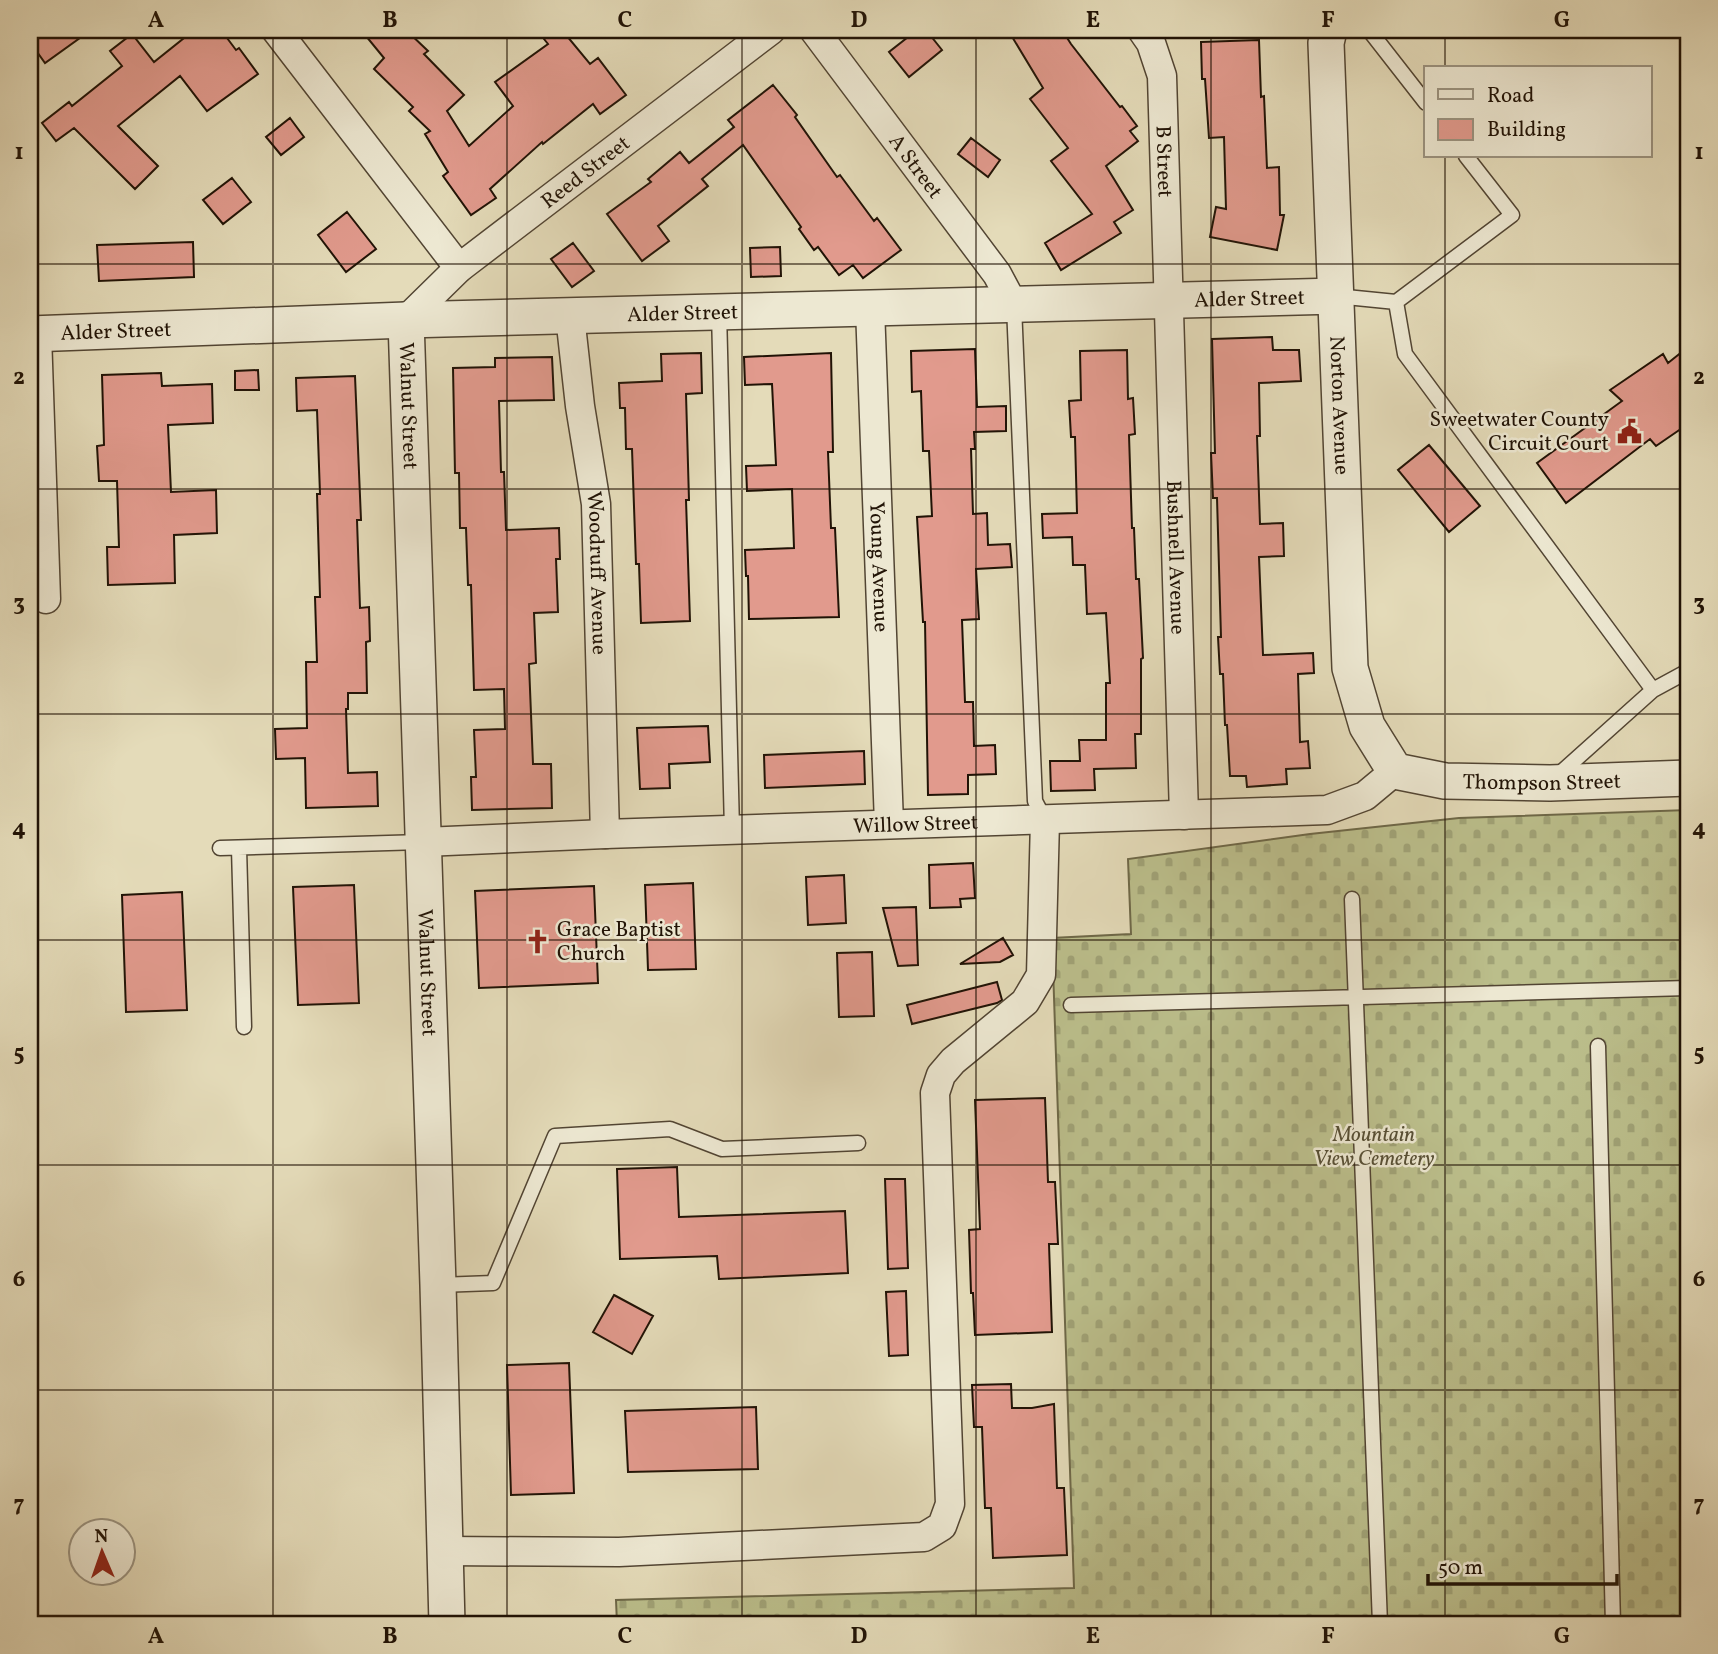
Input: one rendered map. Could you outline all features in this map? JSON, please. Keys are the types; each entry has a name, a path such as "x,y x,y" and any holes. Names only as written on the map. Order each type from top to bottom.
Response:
{"street":[{"path":"276,30 460,268"},
{"name":"Reed Street","path":"406,320 460,268 772,30"},
{"name":"A Street","path":"814,30 997,274 1013,304"},
{"name":"B Street","path":"1142,30 1152,43 1162,76 1168,300"},
{"name":"Norton Avenue","path":"1329,30 1326,43 1350,667 1367,726 1395,771"},
{"name":"Alder Street","path":"33,334 406,320 1336,296"},
{"name":"Bushnell Avenue","path":"1168,300 1184,815"},
{"name":"Young Avenue","path":"870,308 889,824"},
{"name":"Woodruff Avenue","path":"570,316 580,406 596,504 605,834"},
{"name":"Walnut Street","path":"406,320 447,1624"},
{"path":"33,334 46,599"},
{"name":"Thompson Street","path":"1395,771 1445,781 1550,783 1688,779"},
{"name":"Willow Street","path":"424,842 1326,810 1365,796 1395,771"},
{"path":"444,1551 619,1552 924,1536 942,1526 950,1504 934,1093 941,1075 954,1060 1025,1002 1041,975 1045,820"}],"lane":[{"path":"1369,30 1424,100"},
{"path":"1336,296 1396,302 1512,215 1468,158"},
{"path":"1396,302 1405,354 1653,690"},
{"path":"1013,304 1035,801 1045,820"},
{"path":"719,312 732,830"},
{"path":"1550,783 1653,690 1688,671"},
{"path":"220,848 424,842"},
{"path":"239,848 244,1027"},
{"path":"1352,899 1380,1624"},
{"path":"1071,1005 1688,988"},
{"path":"1598,1046 1613,1624"},
{"path":"438,1285 493,1283 555,1136 670,1129 722,1149 858,1143"}],"green space":[{"name":"Mountain View Cemetery","path":"1688,810 1688,1624 617,1624 616,1600 1074,1588 1052,938 1131,934 1128,859 1310,834 1459,818"}],"building":[{"path":"30,30 91,30 45,63 30,42"},
{"path":"178,30 221,30 236,50 239,48 258,74 207,111 180,76 118,126 158,166 135,189 74,128 56,141 42,123 69,102 72,106 122,66 110,51 132,34 154,62 184,38"},
{"path":"361,30 406,30 428,51 424,54 464,95 447,111 469,146 513,106 495,82 548,44 544,39 555,30 562,30 590,64 598,58 626,95 600,114 593,104 543,144 542,142 490,189 496,198 471,215 443,176 448,172 425,134 430,131 409,111 413,107 374,69 384,58"},
{"path":"917,30 926,30 942,50 909,77 889,52"},
{"path":"1008,30 1062,30 1137,126 1130,131 1138,141 1106,166 1133,210 1114,222 1121,233 1061,270 1045,243 1092,214 1051,161 1068,148 1030,99 1043,88"},
{"path":"1259,40 1267,168 1279,167 1280,215 1284,215 1277,250 1210,237 1216,207 1226,209 1224,137 1209,138 1201,42"},
{"path":"773,85 797,115 795,117 837,177 840,175 874,221 877,218 901,250 863,278 853,265 839,275 818,247 814,250 799,229 801,227 743,145 702,179 708,186 658,226 669,241 642,261 607,214 651,182 648,179 680,152 689,163 734,127 728,120"},
{"path":"290,118 304,137 281,155 266,137"},
{"path":"971,138 1000,160 988,177 958,154"},
{"path":"232,178 251,202 223,224 203,200"},
{"path":"347,212 376,249 346,272 318,235"},
{"path":"193,242 194,277 99,281 97,245"},
{"path":"573,243 594,271 572,287 551,259"},
{"path":"780,247 781,276 751,277 750,248"},
{"path":"1272,337 1273,350 1299,350 1301,381 1259,383 1260,436 1257,436 1260,524 1283,523 1284,556 1259,557 1263,655 1313,653 1314,673 1298,674 1300,742 1308,741 1310,768 1286,769 1287,784 1247,787 1246,776 1230,776 1223,674 1220,674 1217,498 1213,498 1211,453 1215,453 1212,339"},
{"name":"Sweetwater County Circuit Court","path":"1688,347 1688,424 1656,446 1650,439 1566,503 1537,463 1622,401 1610,390 1663,354 1668,363"},
{"path":"975,349 977,407 1006,406 1006,431 974,432 975,449 971,449 973,514 987,513 988,545 1010,544 1012,567 976,569 979,619 962,620 965,702 973,702 974,746 995,745 996,774 968,775 968,794 928,795 925,622 917,517 932,516 929,451 923,451 921,391 912,392 911,351"},
{"path":"1127,350 1128,399 1133,398 1135,434 1129,435 1132,528 1136,579 1139,579 1143,658 1141,734 1135,734 1136,768 1094,769 1095,790 1051,791 1050,761 1080,761 1079,740 1106,740 1106,683 1110,683 1106,613 1087,614 1085,565 1073,565 1072,537 1043,538 1042,514 1077,513 1075,437 1071,437 1069,401 1081,400 1080,351"},
{"path":"701,353 702,393 686,394 690,621 641,623 632,449 626,449 625,408 620,408 619,383 662,381 661,354"},
{"path":"831,353 833,452 828,452 839,617 749,619 745,550 794,548 792,489 747,491 746,466 776,465 772,384 745,385 744,357"},
{"path":"552,357 554,400 499,401 506,530 559,528 560,559 556,559 558,612 534,613 536,663 529,664 533,764 551,764 552,808 472,810 471,777 476,777 474,730 505,729 504,689 474,690 471,585 468,585 466,528 460,528 459,473 455,473 453,368 495,367 495,358"},
{"path":"258,370 259,390 235,390 235,371"},
{"path":"161,373 162,386 212,384 213,423 168,425 171,492 216,490 217,533 174,535 175,583 108,585 107,547 119,547 117,481 99,481 97,446 104,445 102,375"},
{"path":"355,376 361,520 357,520 360,608 369,607 370,641 366,642 367,693 348,693 348,773 377,772 378,806 306,808 305,758 276,759 275,729 307,728 306,662 317,662 315,597 320,597 317,494 320,494 317,410 297,411 296,378"},
{"path":"1429,445 1480,506 1449,532 1398,470"},
{"path":"708,726 710,762 669,764 670,788 640,789 637,728"},
{"path":"864,751 865,784 765,788 764,755"},
{"path":"973,863 975,898 960,899 961,907 930,908 929,865"},
{"path":"844,875 846,923 808,925 806,877"},
{"path":"693,883 696,969 648,970 645,885"},
{"path":"354,885 359,1003 298,1005 293,887"},
{"name":"Grace Baptist Church","path":"594,886 598,983 479,988 475,891"},
{"path":"182,892 187,1010 126,1012 122,895"},
{"path":"916,907 918,965 898,966 883,908"},
{"path":"1003,938 1013,955 1000,962 960,964"},
{"path":"872,952 874,1016 839,1017 837,953"},
{"path":"997,982 1002,1000 997,1003 912,1024 907,1005"},
{"path":"1045,1098 1048,1182 1055,1182 1058,1244 1049,1244 1052,1332 975,1335 969,1230 980,1229 975,1100"},
{"path":"677,1167 679,1217 845,1211 848,1273 719,1279 717,1256 620,1259 617,1169"},
{"path":"885,1179 905,1179 908,1268 888,1269"},
{"path":"906,1291 908,1355 889,1356 886,1292"},
{"path":"614,1295 653,1316 632,1354 593,1332"},
{"path":"569,1363 574,1493 511,1495 507,1365"},
{"path":"1011,1384 1012,1408 1054,1404 1057,1488 1064,1488 1067,1555 993,1558 991,1508 985,1508 982,1427 974,1427 972,1385"},
{"path":"756,1407 758,1469 628,1472 625,1411"}],"place":[{"name":"Sweetwater County Circuit Court","path":"1629,431"},
{"name":"Grace Baptist Church","path":"537,941"}]}
